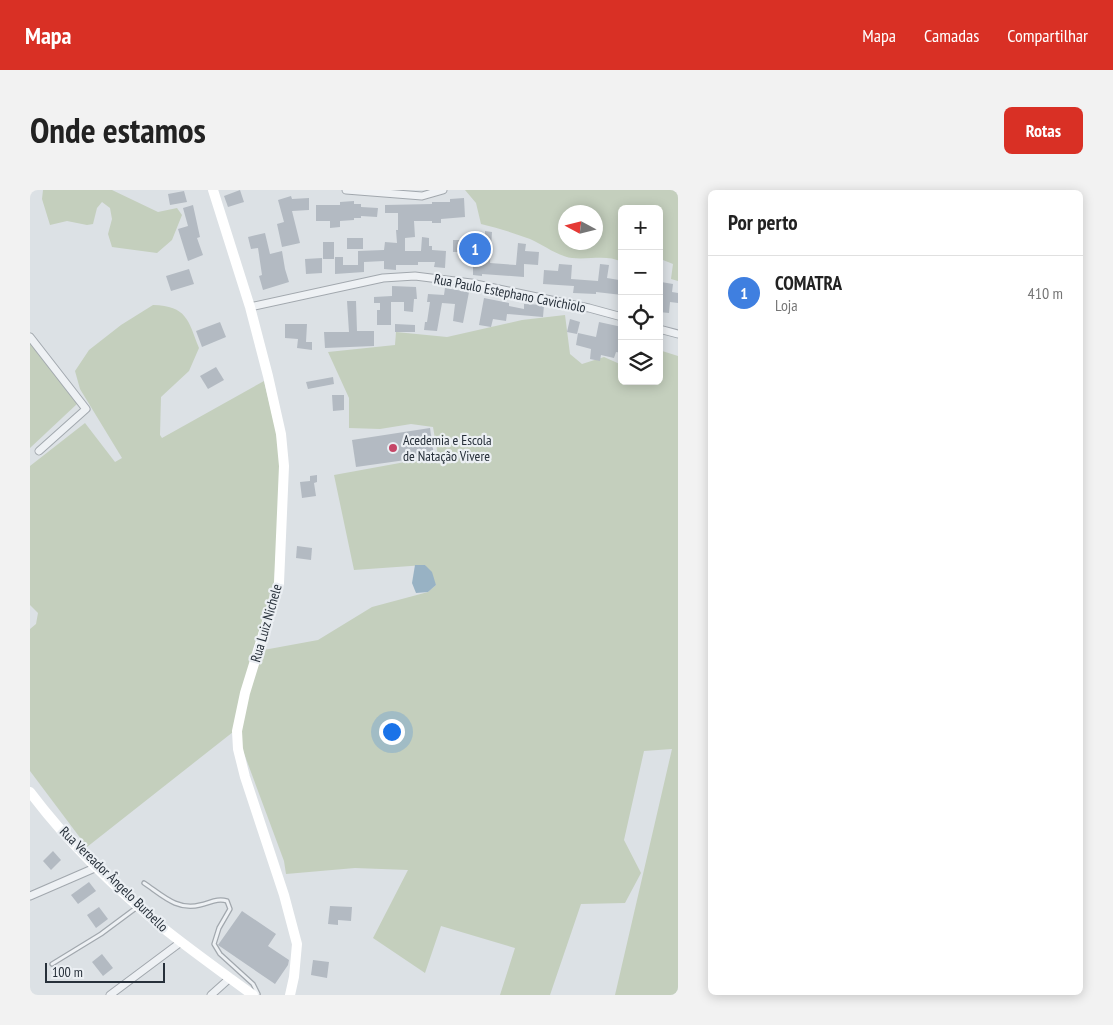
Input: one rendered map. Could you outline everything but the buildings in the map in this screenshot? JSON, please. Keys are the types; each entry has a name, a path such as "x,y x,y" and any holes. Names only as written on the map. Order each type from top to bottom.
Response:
{"street":[{"name":"Rua Luiz Nichele","path":"213,190 250,308 281,434 284,466 279,584 245,693 237,730 238,749 245,777 298,944 290,995"},
{"path":"346,190 422,196 444,190"},
{"name":"Rua Paulo Estephano Cavichiolo","path":"250,308 383,278 415,276 471,283 590,308 618,317"},
{"path":"663,329 678,334"},
{"path":"30,337 86,410 38,451"},
{"name":"Rua Vereador Ângelo Burbello","path":"30,792 60,829 138,906 181,942 253,995"},
{"path":"30,896 97,867"},
{"path":"110,995 181,942"},
{"path":"211,995 230,978"}],"lane":[{"path":"144,883 177,904 187,907 220,899 227,901 230,909 219,928 214,944 220,954 253,984 258,995"},
{"path":"52,964 101,934 138,906"}],"green space":[{"path":"43,190 112,190 158,212 177,208 182,215 172,240 157,253 112,247 108,234 112,219 110,208 102,202 97,208 93,224 87,225 67,221 50,225 42,199"},
{"path":"465,190 678,190 678,281 671,279 673,264 663,260 663,205 618,205 618,261 610,258 566,257 530,239 481,224 476,203"},
{"path":"153,305 173,308 185,316 189,322 199,348 189,371 161,397 160,435 162,438 264,381 276,431 281,468 274,587 252,652 318,640 372,607 428,592 436,585 425,565 354,570 334,475 438,456 433,427 411,424 380,429 349,428 349,398 328,352 395,345 396,332 447,337 522,320 565,315 570,354 582,364 604,357 618,363 618,385 663,385 663,351 678,356 678,995 615,995 672,749 644,751 624,840 641,873 625,903 581,904 550,995 500,995 515,948 441,926 425,973 373,938 408,870 355,868 286,874 284,861 245,756 233,732 87,847 30,771 30,629 36,624 38,613 30,605 30,466 85,423 115,462 122,458 80,389 75,371 89,350 121,325"},
{"path":"30,342 78,403 30,448"}],"water":[{"path":"415,565 425,565 432,572 436,585 428,592 416,593 412,583"}],"place":[{"name":"COMATRA","path":"475,249"},
{"name":"Acedemia e Escola de Natação Vivere","path":"393,448"}]}
